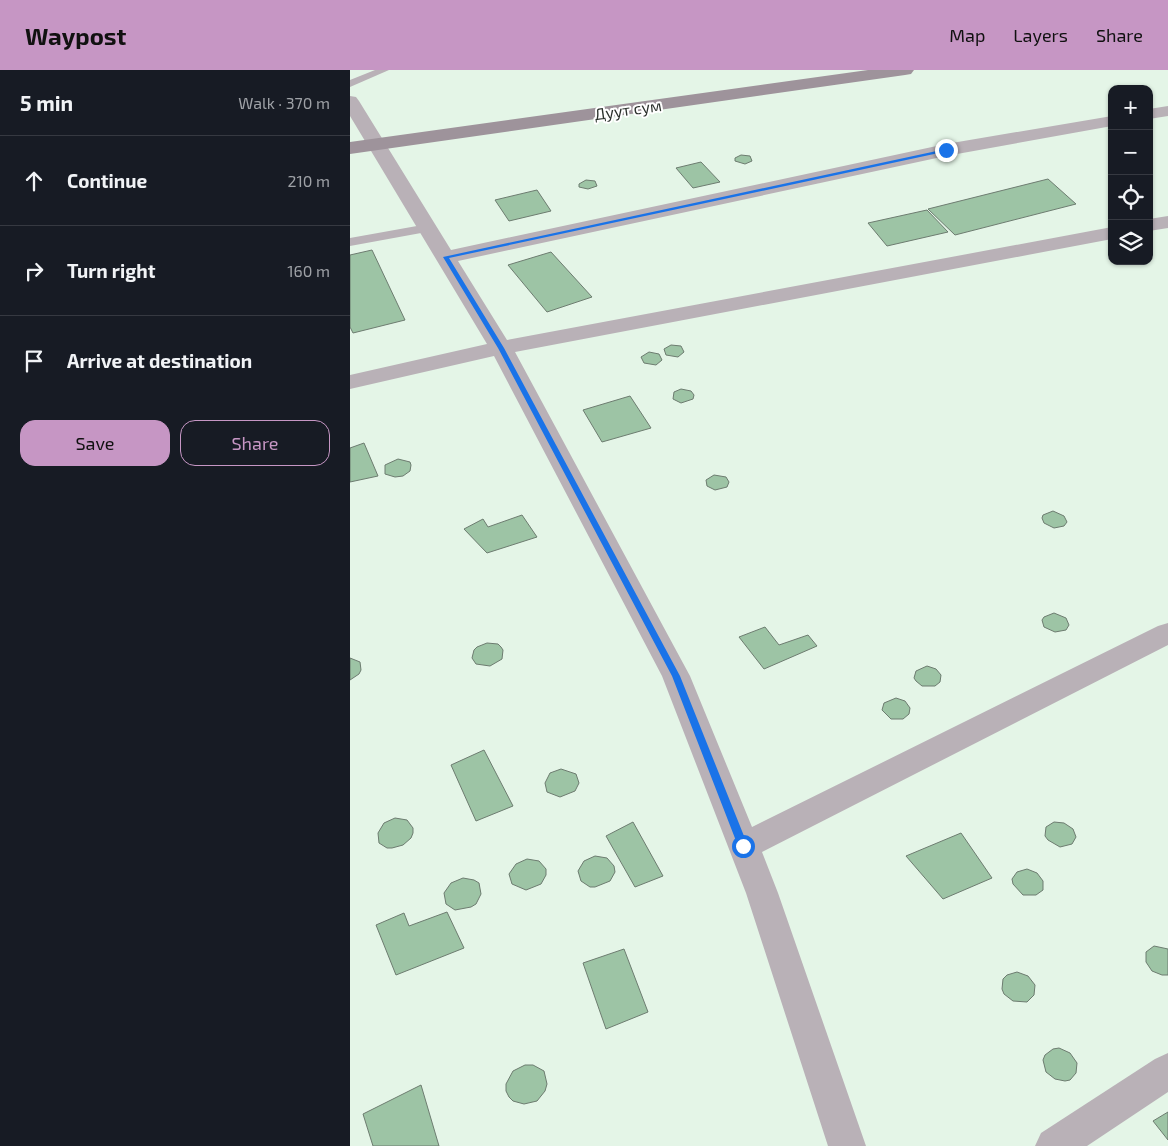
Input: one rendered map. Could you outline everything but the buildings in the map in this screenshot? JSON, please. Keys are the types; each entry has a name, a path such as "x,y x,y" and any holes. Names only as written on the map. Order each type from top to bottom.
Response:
{"main road":[{"name":"Дуут сум","path":"350,148 905,70"}],"street":[{"path":"350,100 501,348 676,676 762,893 847,1146"},
{"path":"1153,113 1168,111"},
{"path":"446,257 946,150 1108,122"},
{"path":"1153,224 1168,222"},
{"path":"350,382 501,348 1108,233"},
{"path":"743,846 1168,634"},
{"path":"1054,1146 1168,1071"}],"lane":[{"path":"350,84 384,70"},
{"path":"350,242 428,228"}],"route":[{"path":"743,846 676,676 501,348 446,257 946,150"}]}
